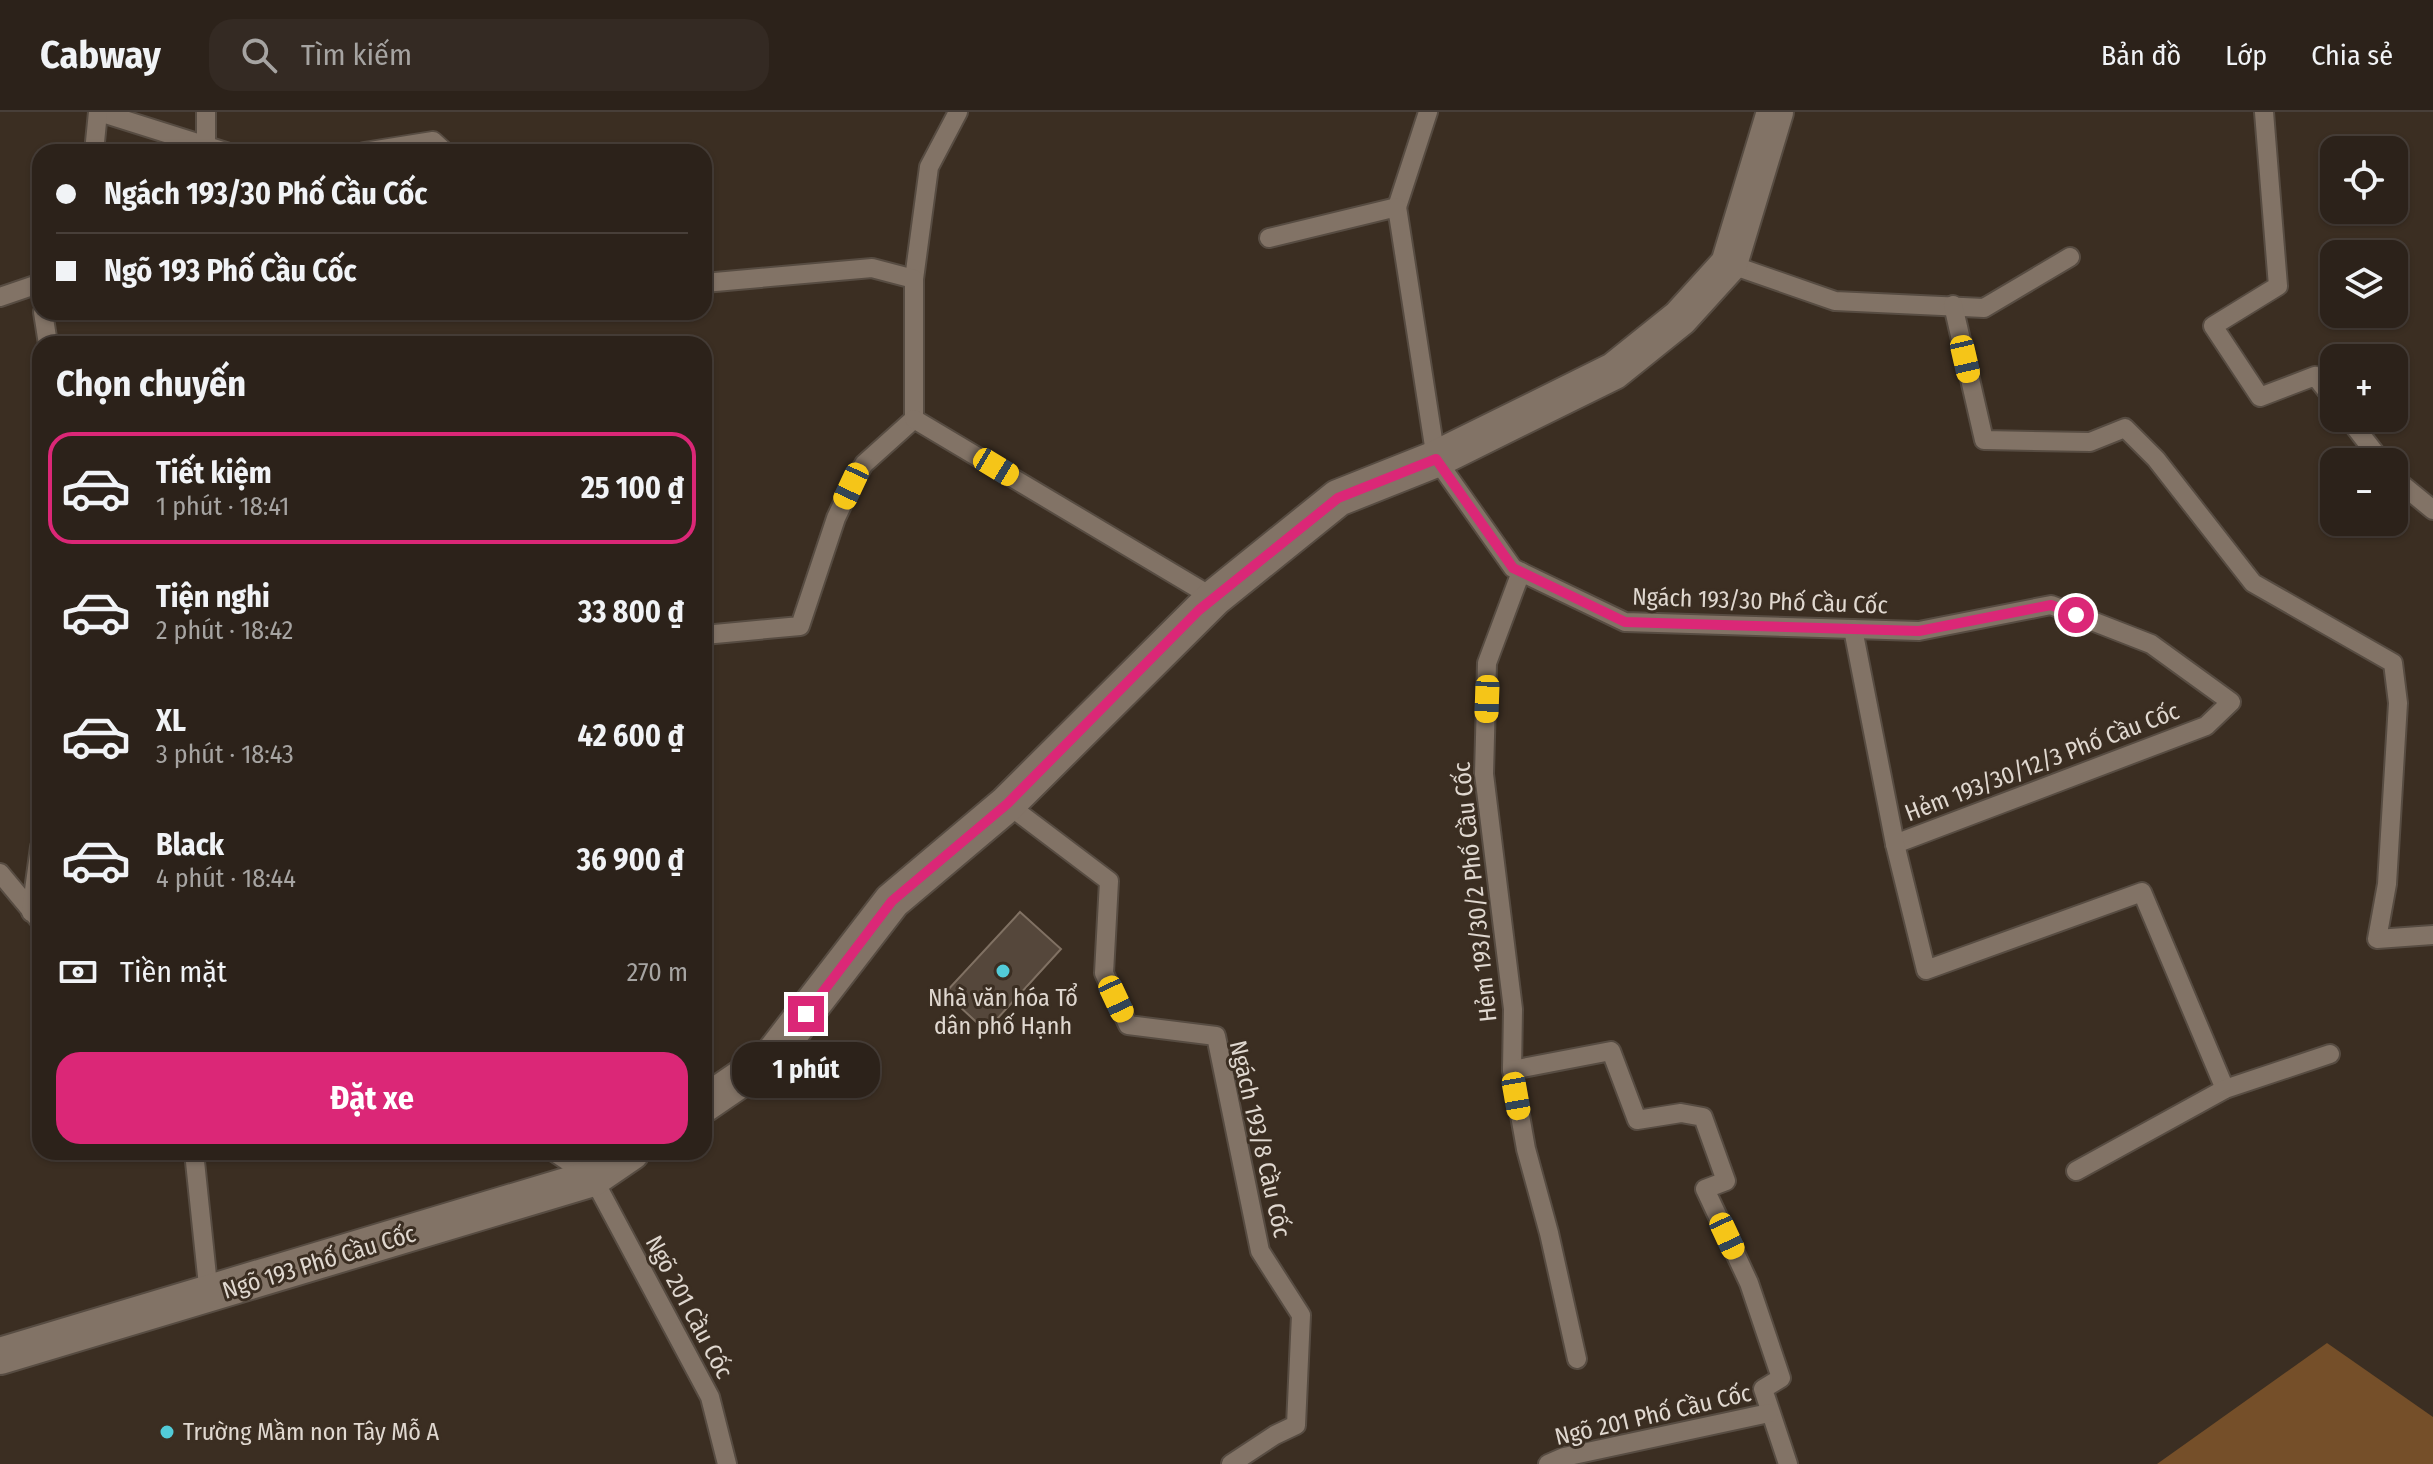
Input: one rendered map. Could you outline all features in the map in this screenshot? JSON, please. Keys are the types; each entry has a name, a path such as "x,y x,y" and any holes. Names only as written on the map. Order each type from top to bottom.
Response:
{"street":[{"path":"712,1099 771,1058 892,901 1007,804 1214,598 1338,498 1436,459 1614,371 1680,318 1729,264 1775,112"},
{"name":"Ngõ 193 Phố Cầu Cốc","path":"0,1356 593,1178 619,1160"}],"lane":[{"path":"95,144 98,112 194,144"},
{"path":"206,112 206,144"},
{"path":"712,634 800,626 836,518 851,486 864,464 914,419 914,279 929,167 958,112"},
{"path":"1428,112 1397,207 1436,459"},
{"path":"2264,112 2278,286 2213,326 2260,397 2315,376 2320,382"},
{"path":"414,144 433,141 436,144"},
{"path":"1269,238 1397,207"},
{"path":"1729,264 1835,301 1984,308 2070,257"},
{"path":"712,282 872,268 914,279"},
{"path":"0,297 32,290"},
{"path":"1953,305 1984,440 2090,442 2125,428 2156,459 2253,583 2393,663 2398,703 2387,884 2377,939 2433,935"},
{"path":"914,419 1214,598"},
{"path":"2359,432 2371,448"},
{"name":"Ngách 193/30 Phố Cầu Cốc","path":"1436,459 1513,568 1625,622 1919,631 2051,605"},
{"path":"2408,489 2433,510"},
{"name":"Hẻm 193/30/2 Phố Cầu Cốc","path":"1521,572 1487,663 1484,774 1513,1009 1512,1070 1526,1149 1549,1233 1577,1359"},
{"name":"Hẻm 193/30/12/3 Phố Cầu Cốc","path":"1895,844 2206,726 2231,702 2151,644 2051,605"},
{"path":"1853,629 1895,844 1926,970 2142,892 2225,1089"},
{"name":"Ngách 193/8 Cầu Cốc","path":"1007,804 1109,881 1104,973 1128,1025 1216,1036 1260,1251 1301,1315 1296,1425 1231,1464"},
{"path":"0,873 32,912"},
{"path":"1512,1070 1611,1051 1637,1120 1681,1113 1703,1117 1726,1181 1705,1189 1749,1283 1781,1378 1763,1389 1788,1464"},
{"path":"2076,1171 2225,1089 2330,1054"},
{"path":"195,1160 209,1295"},
{"path":"566,1160 593,1178"},
{"name":"Ngõ 201 Cầu Cốc","path":"593,1178 710,1397 727,1464"},
{"name":"Ngõ 201 Phố Cầu Cốc","path":"1548,1464 1588,1452 1769,1413"}],"shaded area":[{"path":"2327,1343 2433,1417 2433,1464 2157,1464"}],"building":[{"name":"Nhà văn hóa Tổ dân phố Hạnh","path":"1020,912 1061,949 986,1031 945,993"}],"place":[{"name":"Nhà văn hóa Tổ dân phố Hạnh","path":"1003,971"},
{"name":"Trường Mầm non Tây Mỗ A","path":"167,1432"}],"route":[{"path":"806,1014 892,901 1007,804 1199,610 1338,498 1436,459 1513,568 1625,622 1919,631 2051,605 2076,615"}]}
